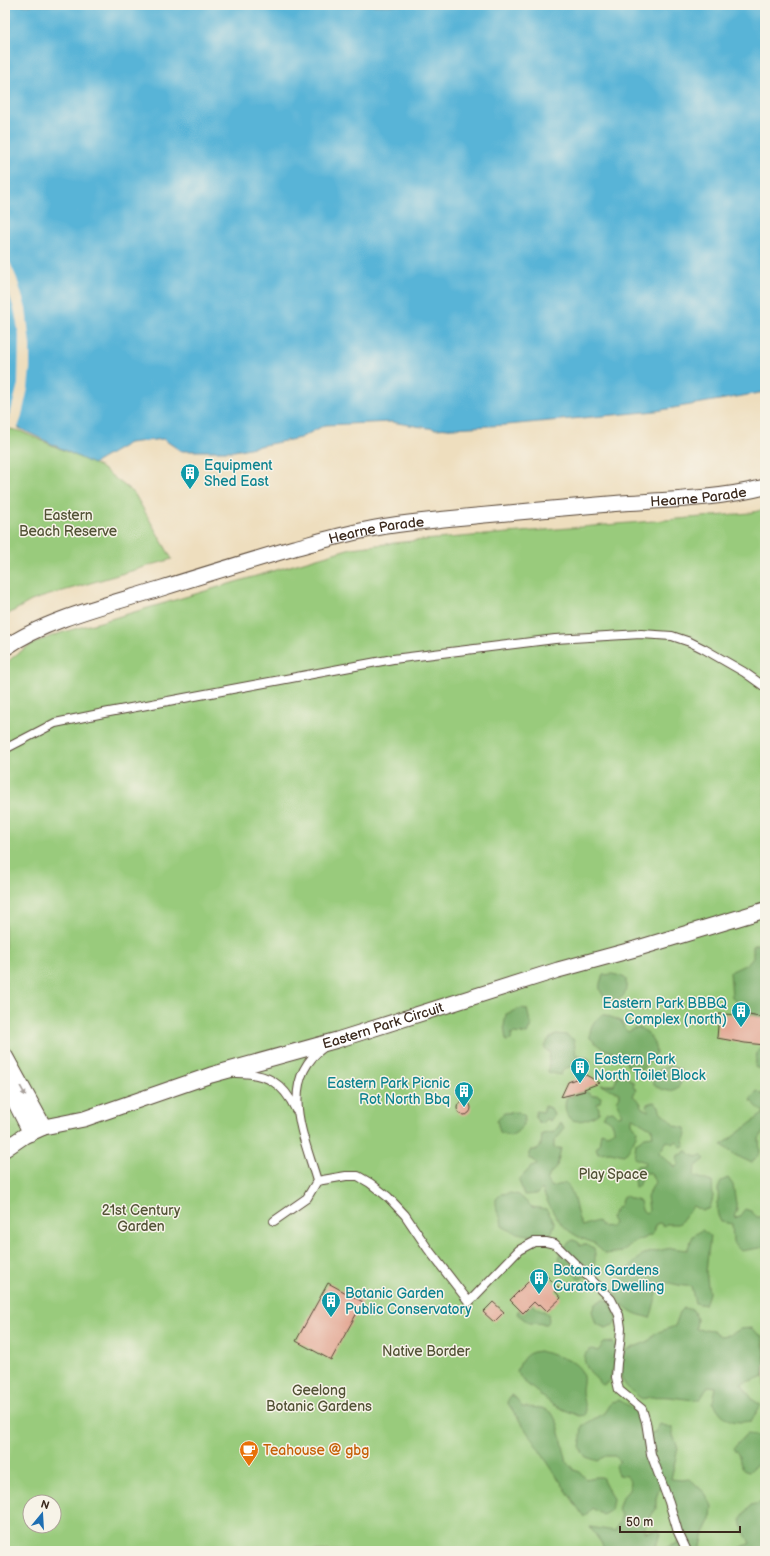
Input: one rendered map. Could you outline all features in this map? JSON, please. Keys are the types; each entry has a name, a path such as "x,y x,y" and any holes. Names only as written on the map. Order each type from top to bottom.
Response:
{"street":[{"name":"Hearne Parade","path":"5,648 44,626 91,610 280,553 381,526 526,511 706,497 765,487"},
{"name":"Eastern Park Circuit","path":"5,1149 37,1130 88,1118 211,1075 337,1040 558,970 635,949 765,910"},
{"path":"5,1056 37,1130"},
{"path":"5,1082 37,1130"}],"lane":[{"path":"5,749 55,724 104,713 393,659 555,639 641,634 672,636 690,642 704,649 744,672 765,687"},
{"path":"274,1221 307,1198 316,1181 299,1118 297,1095 298,1084 310,1060 318,1051 337,1040"},
{"path":"211,1075 247,1073 271,1079 286,1093 299,1118"},
{"path":"316,1181 346,1176 358,1176 388,1197 405,1215 428,1249 469,1302 519,1250 534,1242 555,1244 592,1279 611,1299 619,1315 621,1328 616,1377 619,1390 642,1409 646,1422 651,1454 669,1502 678,1532 687,1551"}],"green space":[{"name":"Eastern Beach Reserve","path":"5,428 20,431 99,466 134,493 172,559 31,601 5,616"},
{"path":"765,509 765,1551 5,1551 5,665 24,649 60,633 73,629 351,548 412,541 750,513"},
{"path":"765,941 765,1018 749,1015 732,997 730,972 745,965 753,958 753,946"},
{"path":"612,974 626,979 626,989 621,998 607,1000 600,991 600,983 603,975"},
{"path":"521,1008 527,1009 531,1026 527,1034 512,1033 511,1040 506,1041 504,1026 506,1014"},
{"path":"603,1014 621,1021 624,1028 628,1032 633,1029 640,1028 651,1038 656,1053 639,1073 627,1065 625,1058 600,1047 590,1038 590,1030 593,1024"},
{"path":"556,1034 566,1035 574,1040 576,1055 588,1058 591,1063 582,1063 563,1069 561,1075 548,1072 550,1051 547,1051 544,1046 550,1038"},
{"path":"763,1044 765,1045 765,1072 755,1067 757,1052"},
{"path":"669,1066 680,1069 682,1076 679,1086 671,1091 660,1088 654,1084 653,1074"},
{"path":"619,1074 626,1076 634,1083 633,1086 636,1090 633,1096 640,1102 642,1108 649,1111 647,1106 649,1103 654,1102 659,1106 660,1111 676,1126 685,1128 687,1135 684,1141 684,1147 680,1147 677,1141 673,1144 667,1141 659,1153 675,1167 679,1165 677,1159 678,1155 683,1154 685,1151 688,1151 690,1154 697,1157 701,1155 705,1159 695,1167 694,1176 712,1182 713,1197 710,1208 702,1211 693,1206 679,1224 666,1224 664,1226 660,1223 656,1224 653,1234 631,1244 622,1252 605,1254 595,1244 570,1232 560,1222 555,1216 542,1189 537,1194 524,1195 519,1180 531,1167 537,1165 534,1160 529,1158 529,1153 531,1150 538,1150 541,1145 542,1134 554,1132 561,1123 564,1128 554,1141 554,1148 561,1148 557,1166 550,1174 547,1181 551,1187 566,1183 570,1188 574,1198 579,1221 582,1226 597,1221 601,1226 611,1227 614,1223 611,1218 621,1204 622,1198 626,1196 640,1201 642,1210 646,1213 649,1210 647,1197 655,1182 651,1174 644,1172 638,1187 635,1187 633,1171 636,1166 644,1165 645,1162 634,1158 636,1143 645,1137 653,1136 652,1129 632,1117 632,1124 637,1130 632,1143 624,1155 610,1152 598,1153 596,1148 599,1145 601,1132 607,1134 614,1131 611,1122 603,1117 607,1112 613,1111 618,1116 622,1115 617,1101 620,1096 619,1093 601,1085 614,1085"},
{"path":"578,1091 578,1093 585,1091 593,1096 597,1095 601,1097 600,1102 596,1104 599,1108 599,1113 593,1117 582,1120 575,1121 569,1118 565,1108 567,1097 569,1095 571,1097 577,1094"},
{"path":"757,1091 765,1096 765,1132 763,1132 759,1139 760,1153 752,1163 735,1155 722,1145 764,1113 750,1100"},
{"path":"544,1106 551,1108 554,1115 550,1121 546,1119 541,1124 535,1118 536,1111 544,1112"},
{"path":"518,1112 525,1116 524,1123 518,1131 510,1136 500,1132 497,1121 504,1113"},
{"path":"728,1178 733,1185 737,1209 734,1217 738,1218 745,1209 751,1211 757,1217 765,1217 765,1247 741,1251 733,1243 732,1224 721,1222 717,1211 718,1189 721,1181"},
{"path":"510,1193 519,1195 532,1207 546,1209 555,1223 551,1235 525,1235 502,1226 501,1218 498,1214 496,1199 501,1194"},
{"path":"702,1230 710,1236 706,1271 709,1293 705,1305 695,1303 691,1286 663,1282 658,1290 650,1318 633,1312 625,1307 615,1293 620,1277 643,1254 671,1248 687,1250 693,1236"},
{"path":"573,1240 578,1242 580,1246 584,1244 594,1248 595,1253 593,1268 591,1271 588,1275 578,1278 559,1260 564,1248"},
{"path":"603,1299 609,1301 617,1317 615,1324 606,1328 596,1324 592,1311 595,1304"},
{"path":"531,1304 548,1314 549,1320 547,1324 529,1323 517,1314 518,1311"},
{"path":"684,1308 693,1310 697,1319 696,1329 713,1331 720,1336 729,1335 741,1329 751,1328 762,1337 765,1352 764,1376 741,1384 753,1400 761,1405 751,1421 738,1422 724,1417 713,1402 716,1387 708,1386 700,1400 664,1397 649,1397 642,1399 629,1389 622,1379 621,1367 624,1351 649,1341 656,1333 675,1326 680,1312"},
{"path":"613,1342 617,1347 614,1366 609,1382 603,1385 587,1367 584,1357 587,1352 592,1349 598,1351 604,1343"},
{"path":"540,1351 566,1359 577,1366 581,1371 583,1379 582,1390 585,1415 579,1416 553,1405 522,1380 517,1371 523,1360 527,1355"},
{"path":"511,1395 517,1399 522,1407 542,1408 552,1413 558,1424 567,1462 574,1470 580,1472 586,1479 602,1477 613,1499 611,1510 603,1515 592,1508 584,1517 507,1402"},
{"path":"619,1400 637,1411 642,1431 646,1435 655,1432 660,1424 673,1428 673,1435 678,1448 671,1479 690,1479 705,1493 712,1506 711,1519 704,1533 700,1551 662,1551 663,1549 677,1543 682,1533 682,1522 671,1517 672,1501 671,1494 667,1487 659,1490 656,1498 656,1509 645,1524 645,1532 658,1530 661,1534 653,1551 607,1551 590,1527 615,1531 622,1515 618,1510 621,1499 629,1490 631,1482 626,1476 618,1475 615,1466 620,1461 615,1456 605,1456 598,1461 586,1457 580,1449 582,1426 604,1413 611,1402"},
{"path":"746,1434 758,1437 765,1447 761,1454 761,1463 749,1472 743,1470 738,1454 733,1449"},
{"path":"765,1487 765,1551 740,1551 740,1548 750,1543 743,1530 741,1519 751,1505 763,1502 761,1491"}],"water":[{"path":"5,5 765,5 765,392 656,411 507,425 435,429 391,422 325,425 300,438 234,451 181,451 163,439 129,443 93,464 19,428 5,425"}],"pier":[{"path":"5,251 17,279 26,309 30,345 28,388 17,430 7,427 18,384 19,335 15,312 5,281"}],"building":[{"name":"Eastern Park BBBQ Complex (north)","path":"719,1014 749,1015 765,1018 765,1045 717,1038"},
{"name":"Eastern Park North Toilet Block","path":"586,1075 600,1083 584,1089 585,1091 561,1097 568,1082"},
{"name":"Eastern Park Picnic Rot North Bbq","path":"461,1101 467,1101 471,1105 471,1111 467,1115 461,1115 457,1111 457,1105"},
{"name":"Botanic Gardens Curators Dwelling","path":"537,1273 543,1279 547,1276 559,1288 555,1291 561,1298 547,1311 540,1304 538,1306 534,1302 523,1313 510,1300"},
{"name":"Botanic Garden Public Conservatory","path":"328,1283 363,1302 331,1360 296,1341"},
{"path":"493,1302 504,1312 494,1322 483,1312"}],"place":[{"name":"Equipment Shed East","path":"190,490"},
{"name":"Eastern Park BBBQ Complex (north)","path":"741,1028"},
{"name":"Eastern Park North Toilet Block","path":"580,1084"},
{"name":"Eastern Park Picnic Rot North Bbq","path":"464,1108"},
{"name":"Botanic Gardens Curators Dwelling","path":"539,1295"},
{"name":"Botanic Garden Public Conservatory","path":"331,1318"},
{"name":"Teahouse @ gbg","path":"249,1467"}],"park label":[{"name":"Play Space","path":"613,1174"},
{"name":"21st Century Garden","path":"141,1218"},
{"name":"Native Border","path":"426,1351"},
{"name":"Geelong Botanic Gardens","path":"319,1398"}]}
